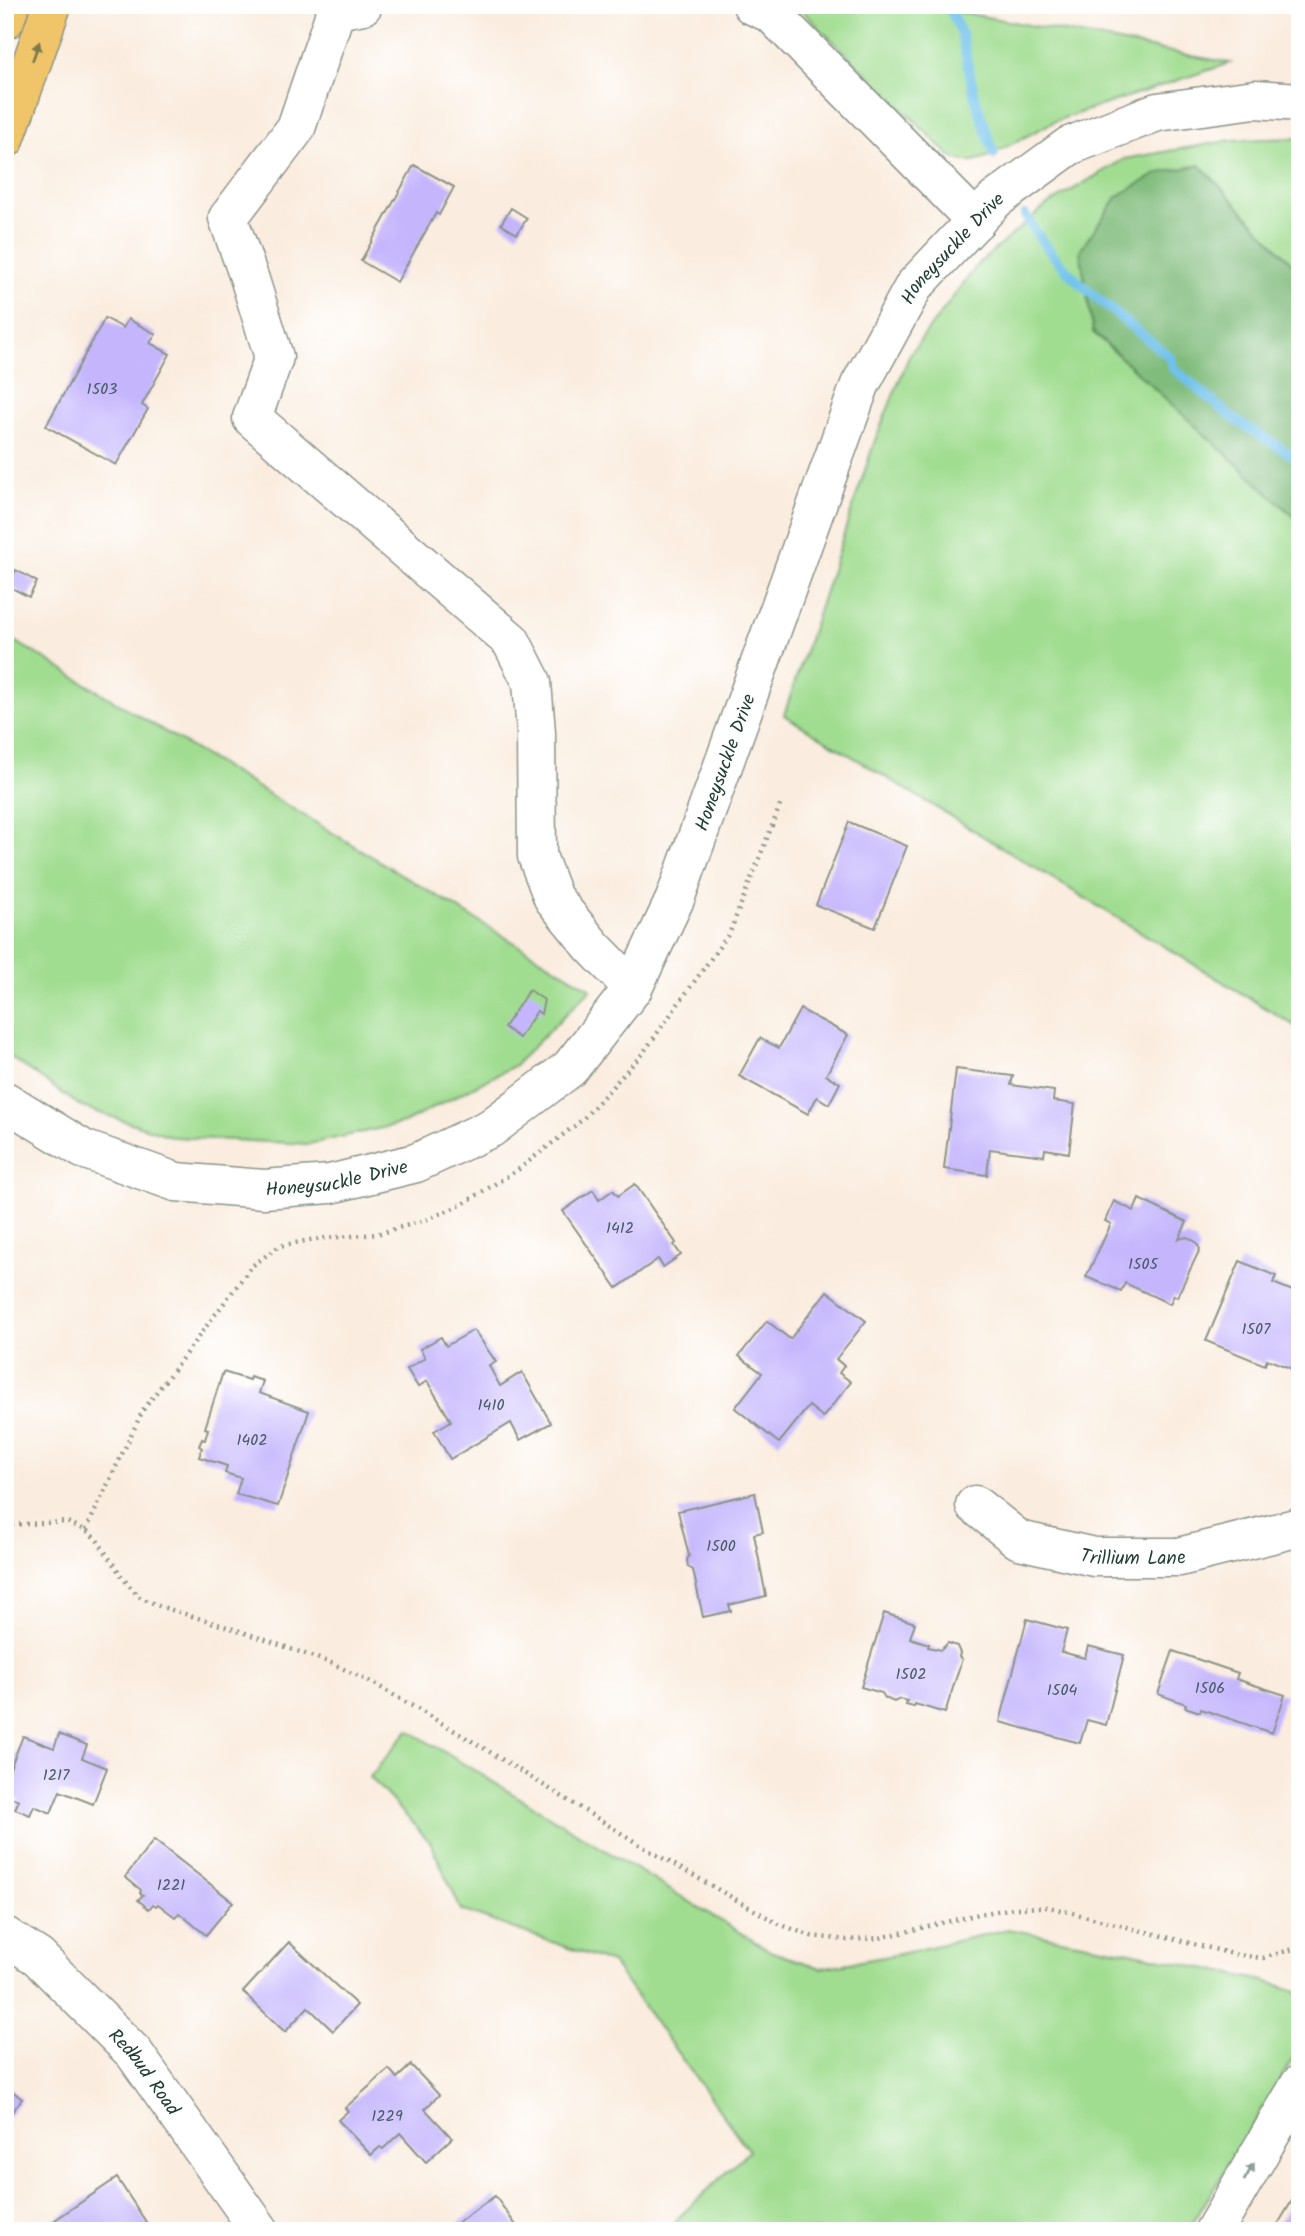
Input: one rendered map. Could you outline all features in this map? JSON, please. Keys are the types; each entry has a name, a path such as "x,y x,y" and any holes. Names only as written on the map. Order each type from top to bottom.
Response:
{"main road":[{"path":"5,20 10,5"},
{"path":"5,139 52,5"}],"street":[{"path":"363,5 335,10 296,128 228,218 274,357 251,418 511,641 532,682 536,733 537,856 554,898 592,946 633,988"},
{"path":"752,5 772,14 976,221"},
{"name":"Honeysuckle Drive","path":"5,1101 83,1149 176,1182 264,1189 330,1184 415,1163 491,1128 570,1068 633,988 675,899 860,385 914,286 995,200 1069,146 1157,112 1255,99 1300,102"},
{"name":"Trillium Lane","path":"975,1505 1019,1540 1094,1557 1179,1557 1300,1527"},
{"name":"Redbud Road","path":"5,1936 38,1957 134,2053 260,2231"},
{"path":"1214,2231 1300,2084"}],"path":[{"path":"5,1525 67,1522 86,1530 97,1540 122,1578 138,1595 159,1606 331,1663 373,1683 650,1851 779,1924 811,1936 847,1940 880,1938 979,1914 1015,1908 1049,1907 1237,1955 1264,1958 1300,1947"}],"green space":[{"path":"796,5 923,5 1230,63 1055,121 989,156 963,161 948,154"},
{"path":"1300,138 1300,272 1200,165 1093,332 1300,522 1300,1029 784,715 874,443 910,354 979,263 1047,205 1124,159 1232,140"},
{"path":"1200,165 1300,272 1300,522 1093,332 1080,250 1118,196 1159,173"},
{"path":"5,635 591,989 514,1066 404,1123 309,1144 174,1137 82,1107 5,1053"},
{"path":"408,1730 772,1952 821,1968 895,1955 1008,1929 1130,1952 1264,1981 1300,1992 1300,2047 1188,2231 681,2231 675,2221 749,2151 612,1963 461,1910 431,1843 370,1777"}],"building":[{"path":"414,165 454,187 397,282 361,261"},
{"path":"511,208 527,218 517,234 501,224"},
{"path":"105,318 123,328 128,319 156,334 150,343 170,354 142,405 148,409 116,465 46,426"},
{"path":"16,570 37,582 29,597 8,586"},
{"path":"849,822 907,846 875,928 816,905"},
{"path":"529,990 544,1000 541,1014 537,1011 519,1038 504,1027"},
{"path":"800,1009 848,1035 826,1075 840,1083 829,1104 817,1097 808,1114 739,1076 760,1038 779,1048"},
{"path":"956,1069 1013,1076 1011,1085 1054,1091 1053,1101 1075,1104 1069,1153 1045,1149 1044,1156 990,1149 987,1175 944,1169"},
{"path":"635,1184 676,1243 674,1245 681,1255 663,1267 658,1259 617,1288 563,1211 593,1190 599,1200 613,1190 618,1196"},
{"path":"1139,1199 1187,1222 1179,1239 1187,1237 1196,1242 1200,1249 1177,1297 1174,1295 1170,1304 1125,1283 1121,1291 1086,1277 1111,1224 1105,1221 1114,1201 1134,1211"},
{"path":"1240,1261 1276,1276 1273,1283 1300,1294 1297,1315 1300,1316 1300,1372 1267,1359 1265,1365 1206,1341"},
{"path":"827,1291 866,1321 836,1359 844,1366 839,1373 851,1382 823,1417 809,1406 779,1443 735,1408 762,1373 739,1356 767,1321 790,1339"},
{"path":"474,1330 496,1362 489,1366 500,1386 522,1372 551,1423 520,1440 511,1423 450,1459 434,1431 451,1421 427,1381 418,1387 407,1369 425,1358 420,1349 441,1337 446,1346"},
{"path":"223,1372 263,1381 259,1393 309,1411 278,1506 236,1494 241,1478 225,1473 227,1466 199,1457 202,1448 199,1446 202,1439 205,1440 208,1429 205,1428"},
{"path":"755,1493 763,1532 754,1534 766,1596 729,1605 731,1611 703,1617 693,1570 688,1567 689,1556 678,1511"},
{"path":"884,1613 915,1623 910,1638 929,1644 928,1647 941,1650 948,1643 957,1646 962,1659 945,1713 915,1704 914,1707 906,1705 907,1701 900,1699 894,1702 885,1698 882,1693 861,1687"},
{"path":"1027,1619 1067,1630 1061,1652 1085,1658 1088,1646 1124,1655 1106,1725 1087,1720 1080,1743 1000,1722"},
{"path":"1173,1651 1238,1673 1236,1679 1285,1695 1272,1733 1201,1709 1200,1712 1185,1707 1186,1704 1158,1694"},
{"path":"59,1734 87,1745 82,1758 107,1768 93,1804 60,1791 51,1813 34,1806 30,1815 15,1809 19,1800 5,1795 5,1781 23,1736 54,1748"},
{"path":"154,1840 233,1902 206,1935 179,1913 175,1917 158,1904 153,1904 149,1909 138,1900 143,1895 141,1890 125,1877"},
{"path":"289,1942 357,2005 333,2031 308,2007 285,2032 243,1992"},
{"path":"411,2065 439,2095 425,2109 452,2138 426,2162 400,2133 383,2149 380,2147 371,2155 338,2120 348,2111 345,2108 389,2069 397,2078"},
{"path":"5,2081 22,2099 5,2121"},
{"path":"117,2178 152,2231 53,2231 49,2224"},
{"path":"495,2196 520,2231 447,2231"},
{"path":"1293,2199 1300,2203 1300,2231 1277,2231 1275,2229"}],"waterway":[{"path":"948,5 961,33 975,98 994,154"},
{"path":"1025,215 1054,257 1091,293 1171,358 1173,368 1234,419 1300,460"}]}
